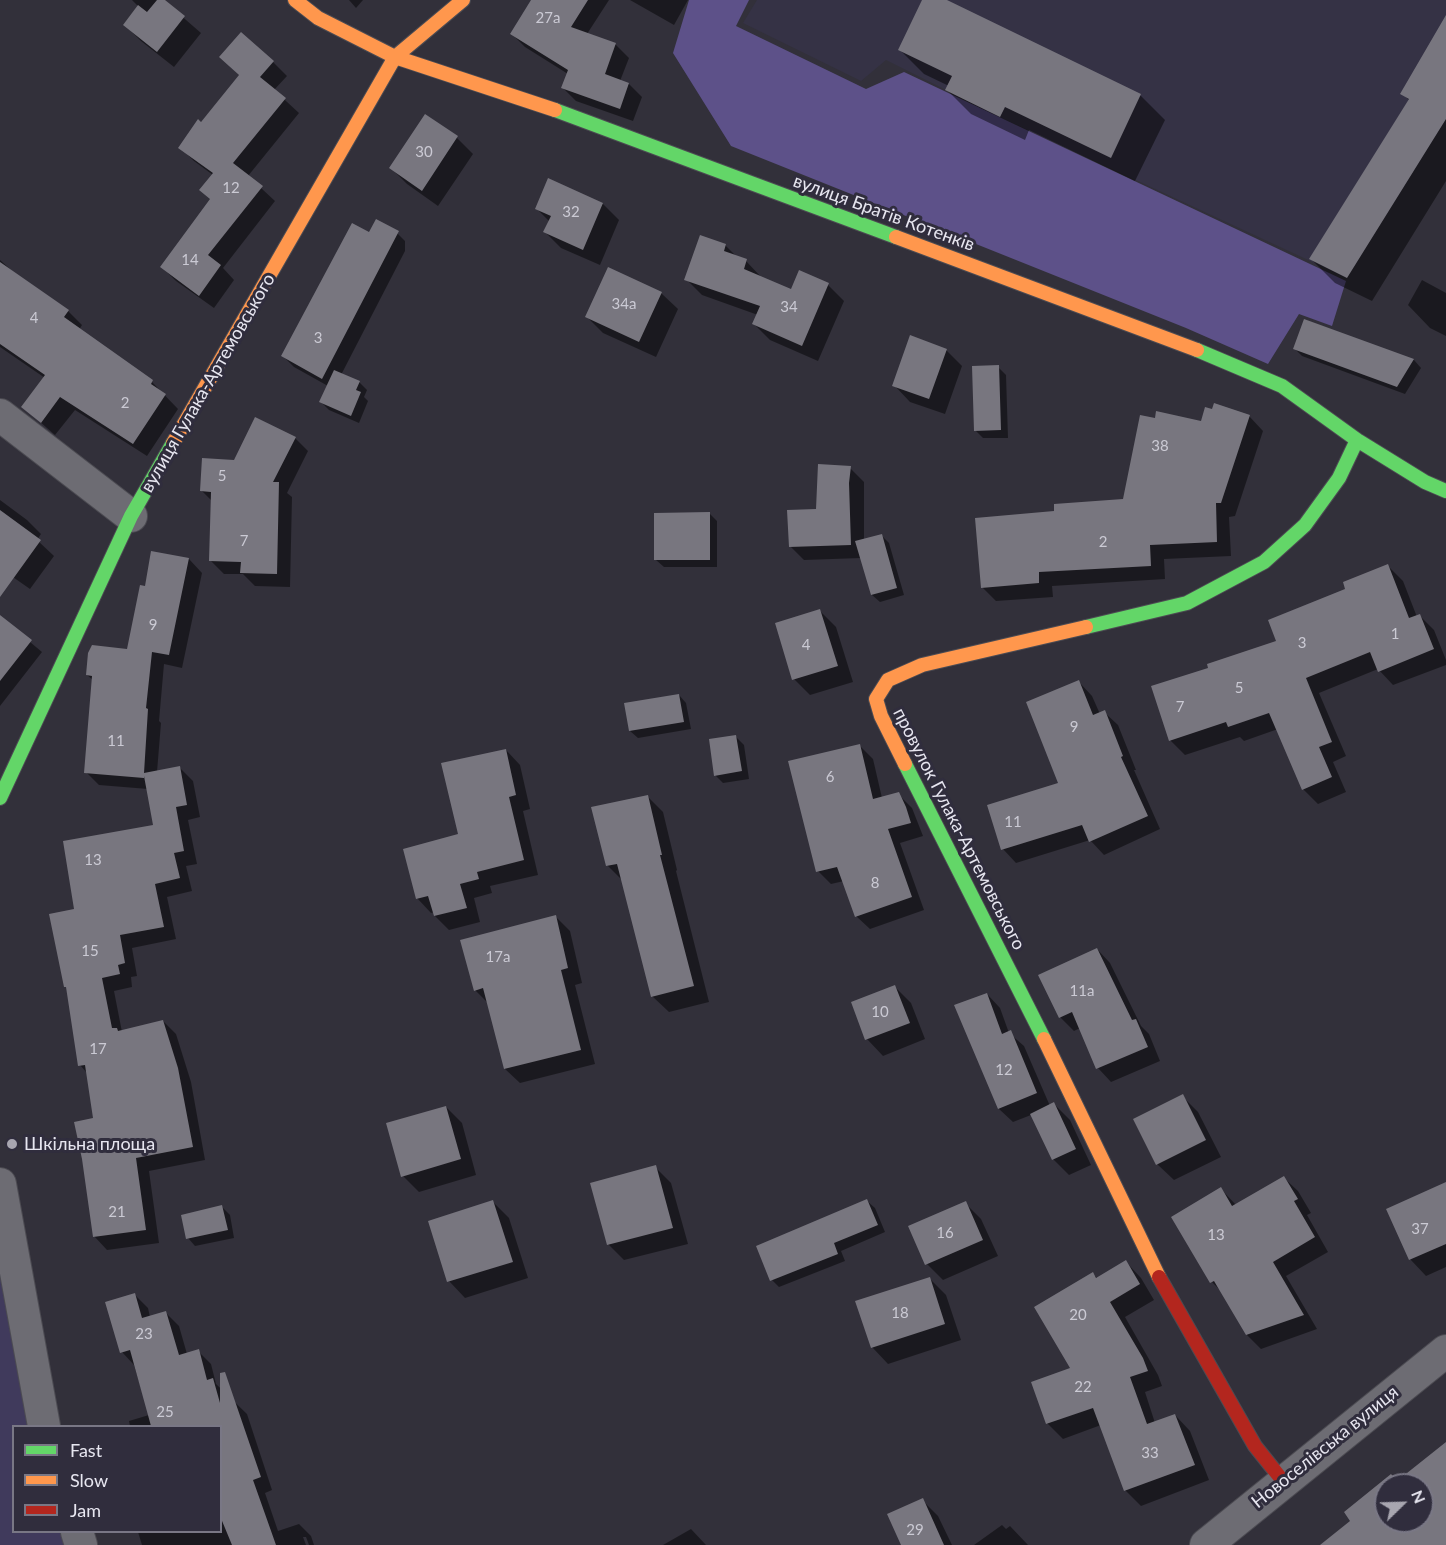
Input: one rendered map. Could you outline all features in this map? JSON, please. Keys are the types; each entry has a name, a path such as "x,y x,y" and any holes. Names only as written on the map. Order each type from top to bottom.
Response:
{"street":[{"name":"вулиця Братів Котенків","path":"295,0 318,18 395,57 530,100 1180,343 1282,386 1357,440 1425,482 1446,491"},
{"name":"вулиця Гулака-Артемовського","path":"0,798 131,516 395,57 464,0"},
{"path":"0,415 131,516"},
{"name":"провулок Гулака-Артемовського","path":"1282,1481 1255,1446 1164,1288 1037,1024 881,716 876,699 888,680 922,665 1187,603 1264,562 1305,525 1339,478 1357,440"},
{"path":"0,1184 44,1425"},
{"name":"Новоселівська вулиця","path":"1206,1545 1282,1481 1446,1351"}],"shaded area":[{"path":"689,0 749,0 736,26 866,89 904,72 1346,281 1332,326 1299,314 1268,364 1186,328 731,146 673,53"},
{"path":"757,0 1446,0 1446,119 1347,278 1000,117 886,60 861,81 743,23"},
{"path":"0,1267 33,1425 12,1425 12,1533 61,1533 64,1545 0,1545"}],"building":[{"path":"157,0 165,0 185,16 157,52 123,25 138,5 147,12"},
{"path":"531,0 588,0 571,27 616,43 605,74 629,83 620,109 561,88 568,70 510,34"},
{"path":"922,0 947,0 1141,94 1111,158 1005,107 1000,117 945,90 952,76 898,50"},
{"path":"1446,15 1446,119 1347,278 1309,259 1409,99 1400,94"},
{"path":"241,32 274,61 260,77 286,98 233,163 263,186 208,255 221,265 199,296 160,267 210,199 199,190 213,173 178,148 198,119 201,122 239,75 219,57"},
{"path":"425,114 458,136 422,191 389,168"},
{"path":"548,178 603,203 583,250 543,232 551,216 535,209"},
{"path":"376,219 399,231 322,379 281,356 352,223 369,232"},
{"path":"700,235 726,244 724,251 747,259 744,269 791,289 799,270 829,283 802,346 752,324 760,306 684,280"},
{"path":"0,262 69,310 64,317 153,380 151,384 166,394 133,444 60,397 41,423 21,407 45,375 0,344"},
{"path":"608,267 662,292 639,342 585,317"},
{"path":"1304,319 1414,359 1397,387 1293,349"},
{"path":"910,335 947,349 929,399 892,386"},
{"path":"999,365 1001,430 974,431 972,366"},
{"path":"334,370 360,381 356,390 361,392 351,416 319,402"},
{"path":"1214,403 1250,415 1221,503 1216,503 1217,542 1150,545 1151,566 1039,572 1039,583 981,588 975,518 1054,511 1054,504 1123,499 1140,415 1155,418 1156,411 1201,421 1205,407 1212,409"},
{"path":"255,417 296,437 273,482 279,482 277,574 240,573 241,562 209,561 211,492 200,491 202,458 234,460"},
{"path":"818,464 851,466 849,483 851,545 789,547 787,510 816,509"},
{"path":"0,510 41,540 0,597"},
{"path":"710,512 710,560 654,560 654,513"},
{"path":"882,534 897,588 871,595 855,541"},
{"path":"151,551 189,558 169,655 152,652 146,708 148,709 144,773 180,766 187,805 176,807 184,851 174,853 180,878 155,884 164,927 120,935 125,963 118,965 120,974 102,978 112,1028 117,1028 118,1031 163,1020 178,1068 193,1147 136,1158 146,1230 93,1237 82,1159 74,1122 93,1118 85,1065 78,1066 66,987 64,987 49,914 74,909 63,841 153,825 144,776 144,778 84,773 92,676 86,675 88,653 92,645 127,649 140,585 145,586"},
{"path":"1388,564 1409,618 1420,614 1434,649 1378,672 1370,652 1306,678 1332,742 1319,747 1332,777 1302,790 1269,713 1228,727 1226,722 1169,741 1151,686 1208,668 1207,664 1276,641 1268,620 1345,589 1343,582"},
{"path":"820,609 838,666 792,680 775,623"},
{"path":"0,615 32,640 0,681"},
{"path":"1079,680 1093,715 1105,710 1123,756 1121,757 1148,816 1089,842 1082,825 1001,850 987,805 1058,783 1026,702"},
{"path":"679,694 684,722 629,731 624,703"},
{"path":"736,735 742,771 714,776 709,739"},
{"path":"860,744 873,799 899,792 906,807 911,823 888,829 912,897 855,917 837,867 816,872 788,761"},
{"path":"506,749 516,795 509,797 524,860 477,872 479,879 460,884 467,908 434,916 428,896 416,899 403,849 458,834 441,763"},
{"path":"648,795 662,855 660,855 694,986 651,997 617,864 606,866 591,807"},
{"path":"556,915 568,968 561,970 581,1050 504,1069 483,988 474,991 460,940"},
{"path":"1097,948 1132,1020 1136,1019 1148,1047 1096,1069 1072,1012 1059,1018 1038,975"},
{"path":"895,985 910,1023 865,1040 851,1002"},
{"path":"987,993 1002,1034 1011,1030 1037,1093 998,1109 954,1005"},
{"path":"1183,1094 1206,1140 1156,1165 1133,1119"},
{"path":"1054,1102 1076,1149 1052,1160 1030,1114"},
{"path":"446,1106 461,1159 401,1177 386,1123"},
{"path":"656,1165 673,1228 607,1245 590,1183"},
{"path":"1284,1176 1298,1199 1294,1201 1315,1237 1273,1262 1304,1315 1246,1335 1214,1281 1210,1283 1171,1217 1221,1187 1232,1206"},
{"path":"1446,1182 1446,1244 1409,1260 1386,1209"},
{"path":"867,1199 878,1225 834,1243 838,1254 770,1281 756,1246"},
{"path":"493,1200 513,1262 447,1282 428,1221"},
{"path":"966,1201 983,1240 925,1265 908,1226"},
{"path":"222,1205 228,1230 186,1239 181,1215"},
{"path":"1126,1260 1140,1284 1110,1302 1143,1358 1148,1371 1130,1377 1147,1424 1175,1414 1195,1465 1124,1491 1093,1408 1046,1424 1031,1382 1070,1368 1034,1307 1093,1272 1096,1278"},
{"path":"930,1277 945,1324 871,1348 855,1301"},
{"path":"135,1293 142,1318 166,1311 179,1355 199,1349 207,1380 213,1378 220,1403 220,1373 225,1372 261,1477 253,1480 276,1545 232,1545 222,1521 222,1425 151,1425 130,1350 120,1353 105,1302"},
{"path":"1446,1442 1446,1545 1320,1545 1350,1521 1344,1512 1374,1488 1374,1533 1434,1533 1434,1473 1407,1473"},
{"path":"923,1498 944,1545 901,1545 887,1514"}],"traffic: fast":[{"path":"555,110 896,237"},
{"path":"1197,350 1282,386 1357,440 1425,482 1446,491"},
{"path":"1086,627 1187,603 1264,562 1305,525 1339,478 1357,440"},
{"path":"0,798 131,516 173,443"},
{"path":"905,764 1044,1039"}],"traffic: slow":[{"path":"295,0 318,18 395,57 555,110"},
{"path":"173,443 395,57 463,0"},
{"path":"896,237 1197,350"},
{"path":"905,764 881,716 876,699 888,680 922,665 1086,627"},
{"path":"1044,1039 1159,1277"}],"traffic: jam":[{"path":"1159,1277 1255,1446 1283,1481"}],"place":[{"name":"Шкільна площа","path":"12,1144"}]}
